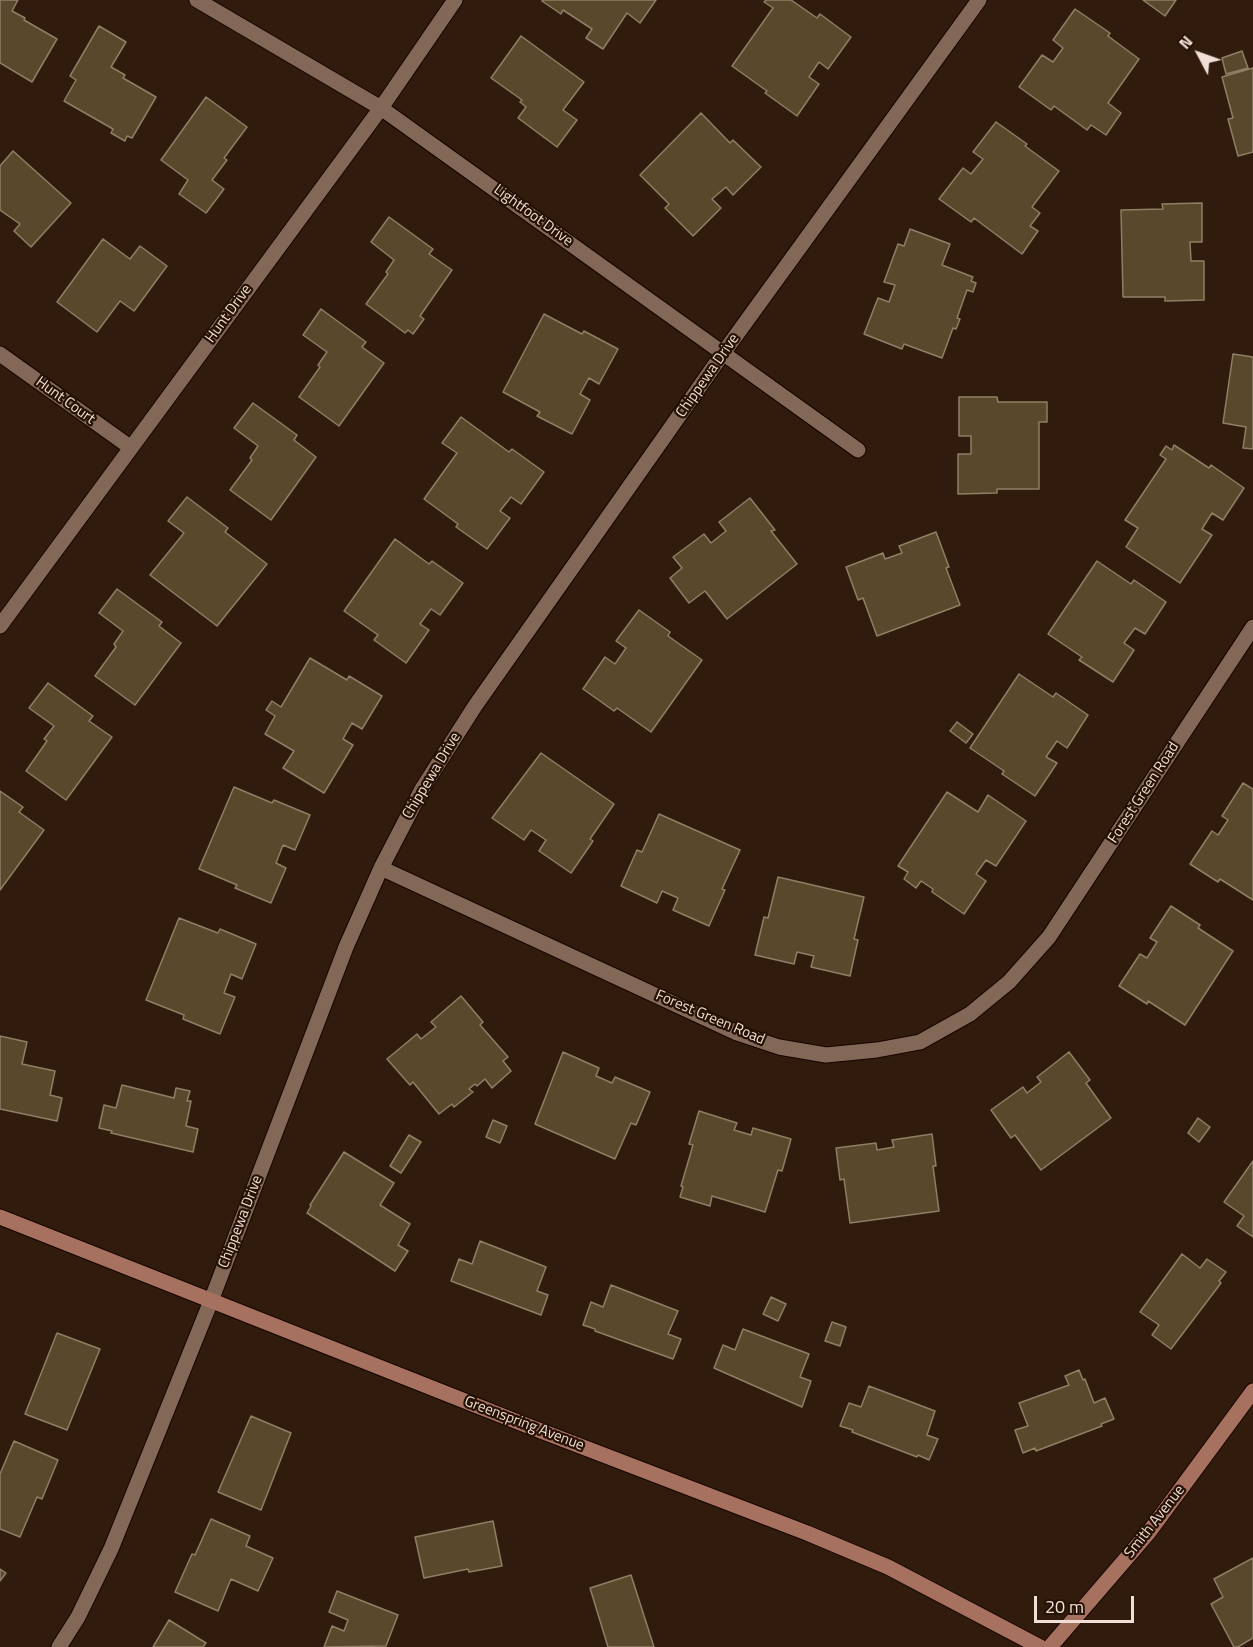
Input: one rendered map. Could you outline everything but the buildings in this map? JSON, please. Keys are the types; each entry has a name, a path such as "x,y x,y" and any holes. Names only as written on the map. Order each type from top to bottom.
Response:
{"main road":[{"name":"Greenspring Avenue","path":"0,1217 518,1422 807,1533 888,1568 1040,1647"},
{"name":"Smith Avenue","path":"1050,1647 1149,1533 1253,1391"}],"street":[{"name":"Lightfoot Drive","path":"197,0 381,108 858,450"},
{"name":"Hunt Drive","path":"0,626 381,108 455,0"},
{"name":"Chippewa Drive","path":"59,1647 78,1617 111,1549 211,1301 346,947 381,868 422,789 475,706 724,352 979,0"},
{"name":"Hunt Court","path":"0,354 130,447"},
{"name":"Forest Green Road","path":"381,868 737,1033 779,1047 826,1055 877,1050 920,1042 970,1014 1001,988 1049,937 1253,627"}]}
